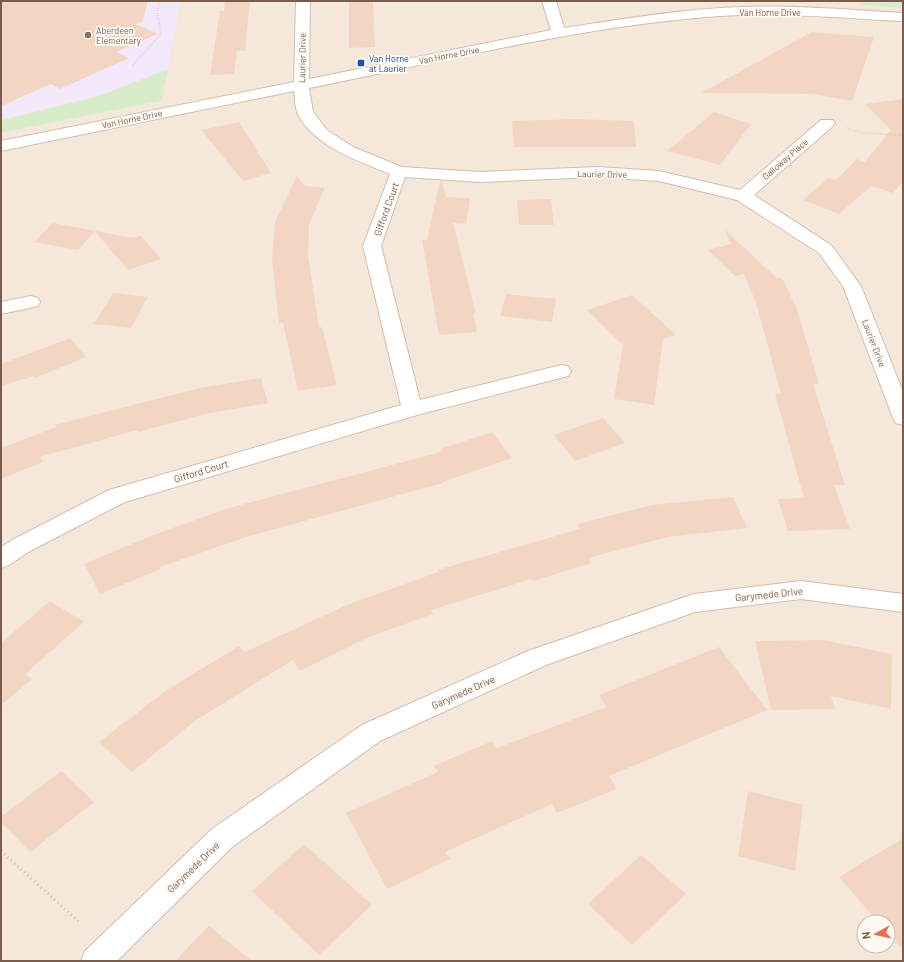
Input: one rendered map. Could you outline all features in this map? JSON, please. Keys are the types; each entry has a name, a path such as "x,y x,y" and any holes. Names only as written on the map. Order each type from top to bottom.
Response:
{"street":[{"name":"Laurier Drive","path":"303,1 301,85 305,112 321,133 347,150 399,172 480,177 598,172 659,176 743,196 825,249 844,274 852,286 903,418"},
{"path":"549,1 559,34"},
{"name":"Van Horne Drive","path":"1,146 559,34 647,19 721,12 785,11 903,17"},
{"name":"Galloway Place","path":"743,196 827,123"},
{"name":"Gifford Court","path":"399,172 372,246 412,409"},
{"path":"1,308 31,302"},
{"name":"Gifford Court","path":"1,559 22,545 117,496 412,409 561,371"},
{"name":"Garymede Drive","path":"96,961 222,838 371,733 537,658 694,603 801,590 903,603"}],"path":[{"path":"133,65 161,34 158,10 160,1"},
{"path":"827,123 863,133 903,135"},
{"path":"1,851 79,922"}],"shaded area":[{"path":"1,1 866,1 861,5 903,8 903,961 1,961"},
{"name":"Aberdeen Elementary","path":"1,1 181,1 161,101 1,133"}],"green space":[{"path":"866,1 903,1 903,8 860,5"},
{"path":"168,69 161,101 1,133 1,120 99,96"}],"building":[{"path":"1,1 148,1 143,21 136,24 158,34 116,52 129,58 60,89 51,84 1,106"},
{"path":"225,1 250,1 245,51 237,51 234,74 210,75 220,11 224,11"},
{"path":"349,1 373,1 375,47 349,48"},
{"path":"812,32 874,37 852,101 813,94 701,93"},
{"path":"903,99 903,181 893,193 871,186 839,214 803,200 829,178 836,180 857,159 865,162 891,130 865,104"},
{"path":"714,112 751,124 720,165 667,151"},
{"path":"575,119 634,121 636,147 514,147 512,121"},
{"path":"239,122 271,173 243,181 201,130"},
{"path":"297,176 305,186 325,188 309,224 308,255 319,328 322,327 337,385 298,391 283,323 279,323 272,259 275,222"},
{"path":"440,181 442,181 446,197 470,198 466,224 453,223 476,314 473,313 477,332 439,335 422,240 427,240"},
{"path":"551,199 554,225 519,225 517,200"},
{"path":"53,223 133,238 141,236 161,259 128,270 95,231 78,250 34,242"},
{"path":"724,229 777,278 782,278 797,309 819,384 813,384 845,485 834,485 850,529 788,531 778,499 804,498 775,394 781,394 756,303 744,274 735,276 708,250 731,244"},
{"path":"113,293 148,297 131,328 94,324"},
{"path":"506,294 556,299 552,322 500,316"},
{"path":"632,295 676,335 663,339 654,405 614,399 623,345 587,310"},
{"path":"70,338 86,357 35,378 34,376 1,386 1,364"},
{"path":"261,378 268,403 209,413 138,432 137,430 40,457 43,462 1,479 1,448 56,427 55,425 200,388"},
{"path":"603,418 625,443 575,461 554,435"},
{"path":"492,432 512,458 442,482 443,483 246,537 160,567 161,569 100,594 84,564 153,535 229,508 441,452 440,449"},
{"path":"733,497 747,528 668,537 588,558 591,563 533,581 532,579 431,610 433,614 369,637 300,671 293,660 195,721 132,772 99,742 167,690 239,646 245,652 349,604 438,572 437,570 580,529 578,524 652,505"},
{"path":"50,601 84,622 25,674 32,679 1,705 1,643"},
{"path":"823,640 892,654 891,709 831,696 835,709 771,710 755,641"},
{"path":"719,647 767,710 609,776 617,789 557,813 552,804 445,852 450,859 387,889 346,813 438,772 434,766 492,741 497,748 606,707 599,695"},
{"path":"61,771 94,802 30,852 1,822 1,817"},
{"path":"748,791 803,805 795,871 738,856"},
{"path":"903,838 903,950 896,942 896,914 871,914 839,877"},
{"path":"304,844 372,905 319,955 252,891"},
{"path":"641,855 686,894 632,945 588,904"},
{"path":"209,926 252,961 175,961"}],"place":[{"name":"Aberdeen Elementary","path":"88,35"},
{"name":"Van Horne at Laurier","path":"361,63"}]}
